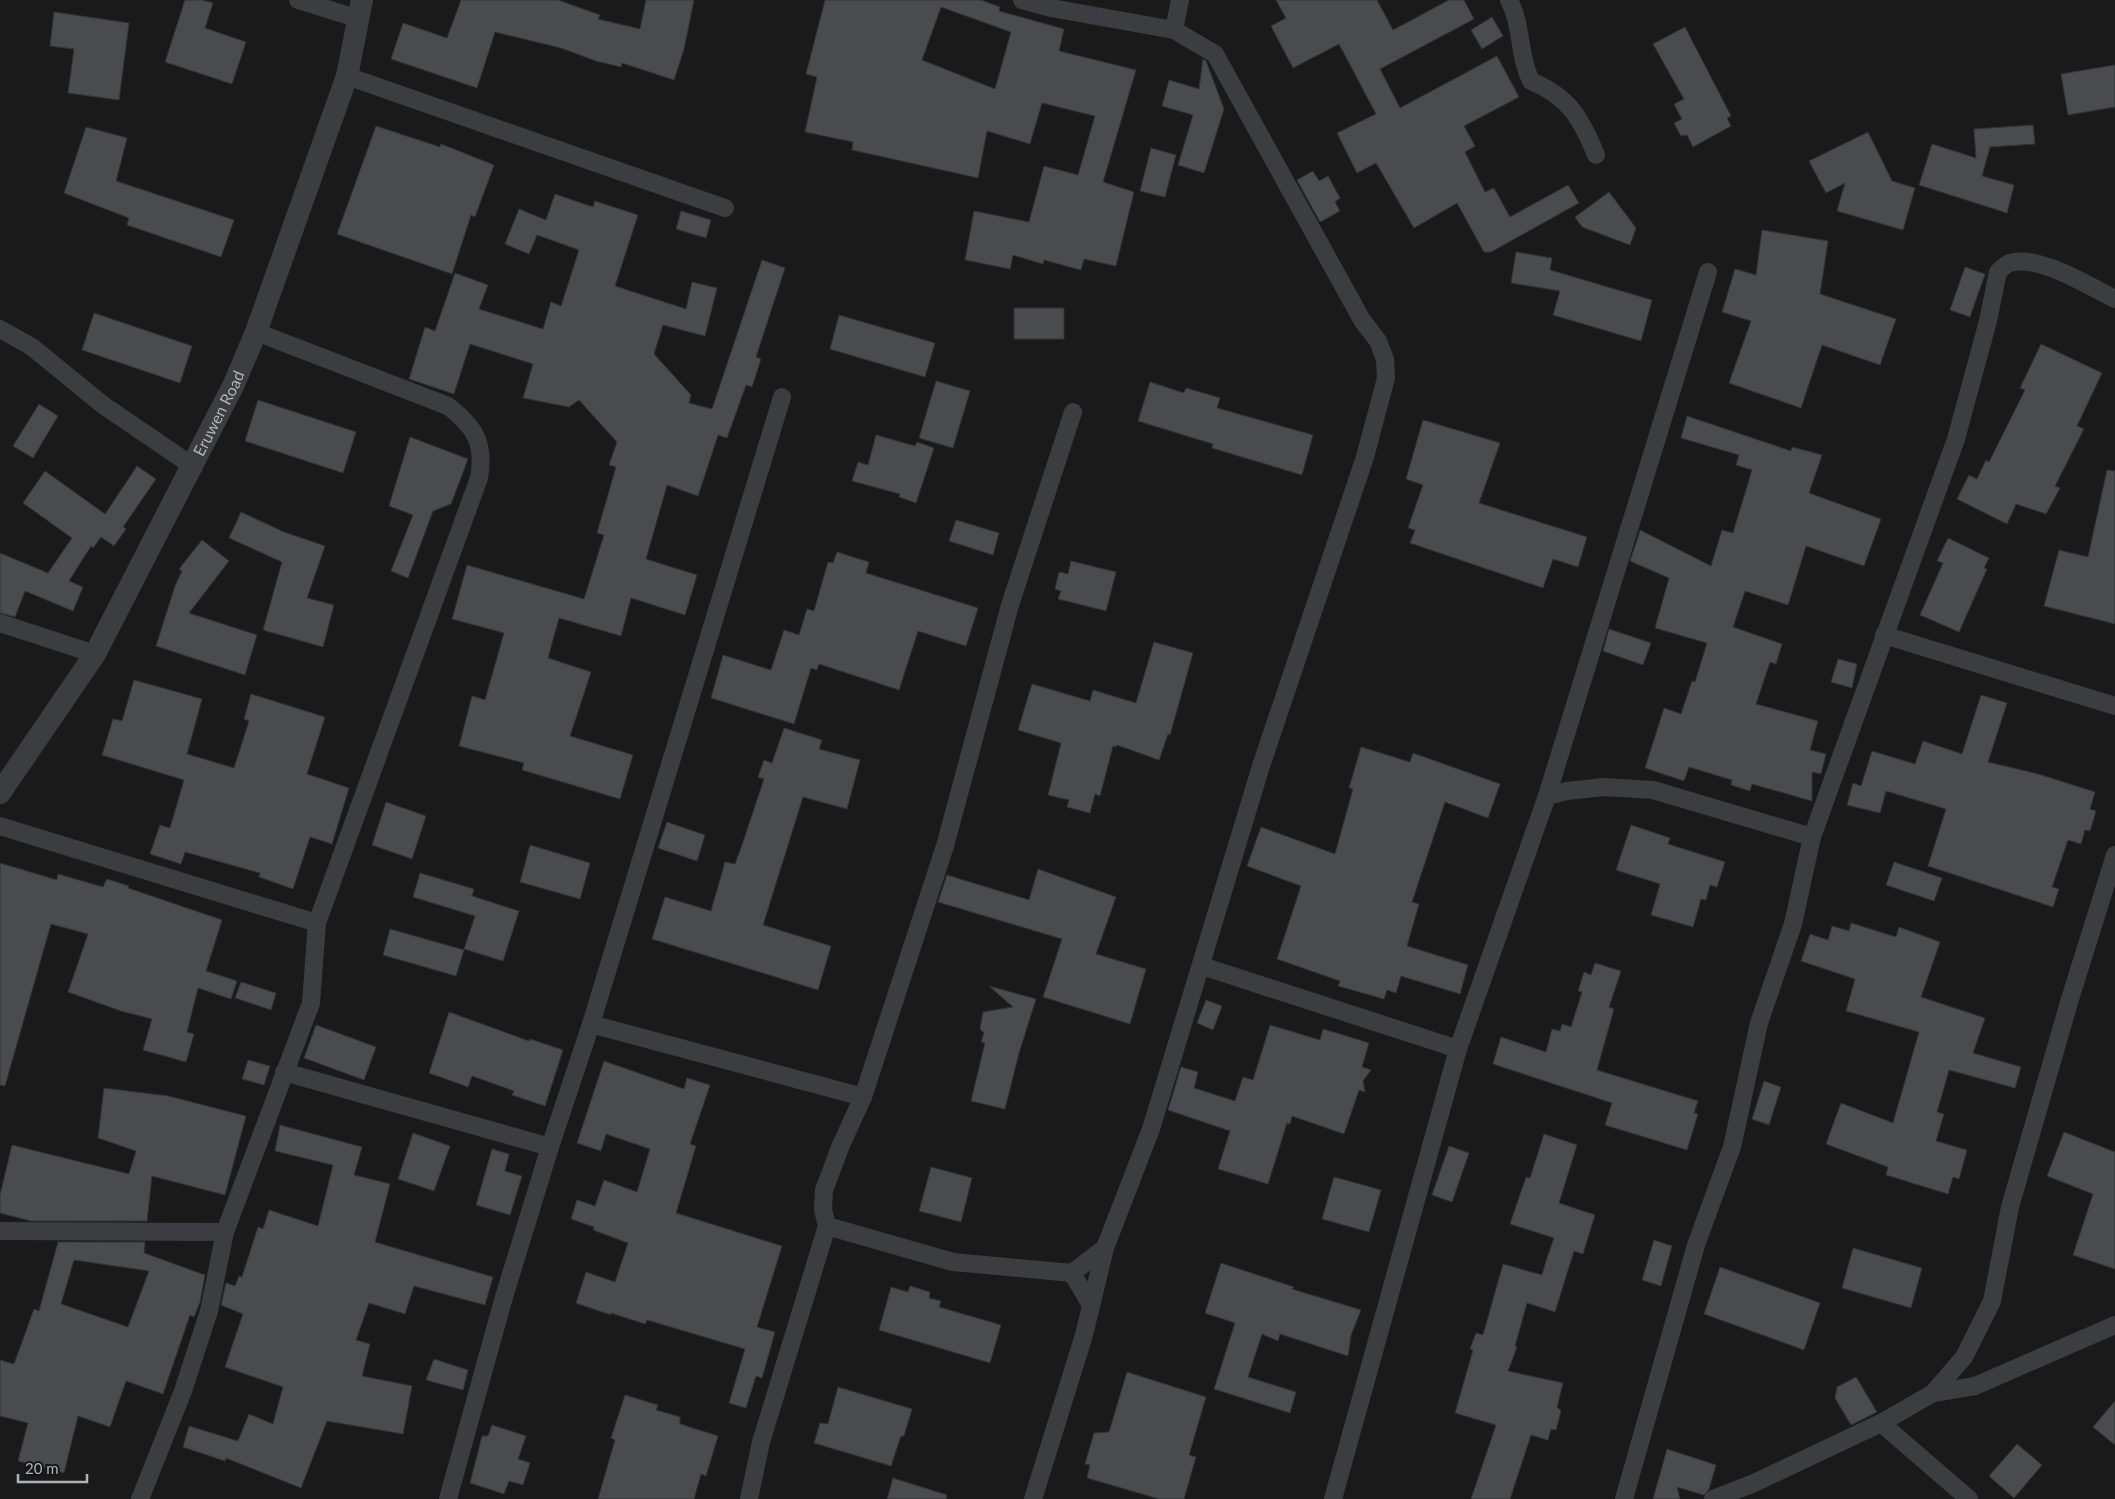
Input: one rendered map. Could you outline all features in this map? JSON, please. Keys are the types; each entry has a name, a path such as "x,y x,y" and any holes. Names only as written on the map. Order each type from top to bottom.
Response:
{"street":[{"path":"298,0 360,9"},
{"path":"1022,0 1051,8 1174,30 1215,54 1362,320 1378,341 1385,359 1386,378 1365,457 1261,766 1202,966 1151,1128 1105,1248 1084,1335 1033,1499"},
{"path":"1174,30 1180,0"},
{"path":"1508,0 1518,20 1524,50 1524,66 1530,81 1543,86 1569,106 1582,121 1596,155"},
{"name":"Eruwen Road","path":"0,793 95,654 194,467 234,384 256,332 347,76 360,9"},
{"path":"347,76 725,208"},
{"path":"1624,1499 1696,1245 1732,1148 1759,1023 1793,924 1812,837 1956,439 1988,321 1998,272 2009,263 2024,262 2057,270 2115,299"},
{"path":"1333,1499 1458,1049 1547,796 1708,272"},
{"path":"0,329 32,347 103,405 194,467"},
{"path":"140,1499 183,1391 209,1311 225,1232 311,1003 317,923 479,478 480,449 475,432 465,419 448,406 256,332"},
{"path":"448,1499 504,1297 550,1147 591,1024 782,397"},
{"path":"748,1499 761,1442 827,1226 823,1210 824,1190 841,1145 863,1097 945,846 1010,605 1073,412"},
{"path":"0,623 95,654"},
{"path":"1884,635 2115,706"},
{"path":"1547,796 1567,791 1604,787 1653,790 1812,837"},
{"path":"0,826 317,923"},
{"path":"1713,1499 1752,1484 1881,1423 1933,1392 1964,1357 1992,1301 2010,1207 2070,999 2115,855"},
{"path":"1202,966 1458,1049"},
{"path":"591,1024 863,1097"},
{"path":"284,1072 550,1147"},
{"path":"827,1226 953,1262 1072,1273 1105,1248"},
{"path":"0,1231 225,1232"},
{"path":"1072,1273 1091,1305"},
{"path":"1933,1392 1975,1386 2115,1325"},
{"path":"1881,1423 1969,1499"}],"building":[{"path":"185,0 202,0 213,3 205,28 246,42 232,84 165,62"},
{"path":"461,0 558,0 600,15 598,19 640,29 646,0 694,0 684,49 674,80 622,63 621,67 596,61 561,48 495,32 477,88 391,59 403,23 447,38"},
{"path":"825,0 981,0 1000,7 999,11 1064,29 1059,51 1136,70 1103,182 1134,192 1116,266 1084,259 1081,270 1044,260 1043,264 1013,255 1010,269 965,260 974,211 1029,222 1044,166 1078,175 1095,116 1042,103 1030,144 987,131 978,178 852,150 853,142 805,132 817,77 806,74","holes":["941,7 1011,32 995,89 922,60"]},
{"path":"1276,0 1377,0 1393,30 1449,0 1464,0 1474,19 1380,69 1400,108 1497,56 1519,97 1464,126 1475,146 1465,152 1485,192 1494,188 1510,217 1568,185 1579,203 1491,252 1484,252 1457,203 1414,228 1376,163 1357,173 1337,133 1376,114 1339,44 1293,68 1271,26 1286,18"},
{"path":"54,12 129,23 119,100 68,93 74,49 50,46"},
{"path":"1492,17 1503,36 1482,49 1471,30"},
{"path":"1685,27 1731,116 1727,118 1731,126 1693,147 1687,135 1681,136 1674,123 1682,119 1674,104 1684,99 1653,44"},
{"path":"1203,59 1206,61 1224,109 1204,173 1178,165 1193,115 1162,106 1169,80 1199,89"},
{"path":"2115,65 2115,107 2068,115 2061,74"},
{"path":"2033,125 2035,144 1990,147 1982,176 2014,185 2007,213 1919,185 1932,144 1976,158 1974,129"},
{"path":"376,126 440,147 441,144 494,165 475,217 471,215 452,274 337,234"},
{"path":"86,127 127,138 116,181 234,220 221,257 127,225 129,218 64,193"},
{"path":"1868,132 1892,181 1915,188 1903,230 1837,211 1845,183 1826,193 1809,161"},
{"path":"1151,148 1176,155 1165,197 1140,191"},
{"path":"1313,171 1319,181 1328,176 1340,198 1335,202 1340,211 1320,222 1297,180"},
{"path":"1609,192 1636,228 1630,245 1582,227 1575,217"},
{"path":"555,194 593,207 595,201 638,215 615,286 686,309 692,282 717,288 705,336 663,325 654,354 691,395 689,403 712,409 762,260 785,268 756,357 761,359 752,387 746,385 727,438 718,435 698,496 667,485 646,559 697,575 685,615 631,598 621,636 559,618 548,658 591,672 570,736 633,755 620,799 522,770 524,763 459,746 472,696 485,700 504,633 452,619 467,565 584,599 604,535 597,533 616,467 609,465 617,442 579,400 569,407 523,398 533,364 470,344 454,394 409,379 425,327 435,331 455,273 488,285 479,309 543,329 551,302 561,306 579,250 537,235 529,254 505,244 519,209 546,220"},
{"path":"681,211 711,220 706,238 676,229"},
{"path":"1762,230 1828,241 1820,294 1896,319 1880,365 1822,345 1801,408 1729,383 1751,321 1722,312 1735,269 1756,275"},
{"path":"1516,252 1552,258 1550,270 1652,300 1641,341 1553,315 1560,291 1511,283"},
{"path":"1965,267 1985,274 1970,317 1950,310"},
{"path":"1014,308 1064,308 1064,339 1014,339"},
{"path":"94,313 192,346 180,383 82,350"},
{"path":"839,315 935,343 925,377 830,349"},
{"path":"2041,344 2102,373 2077,426 2084,429 2055,486 2060,488 2046,514 2016,504 2007,524 1957,499 1969,475 1977,479 1986,460 1989,462 2025,390 2020,388"},
{"path":"936,381 970,391 953,448 919,438"},
{"path":"1150,382 1184,393 1186,388 1220,398 1217,408 1313,435 1302,475 1212,448 1213,444 1138,421"},
{"path":"258,400 356,432 343,473 245,441"},
{"path":"39,404 58,416 33,458 13,446"},
{"path":"1687,416 1791,451 1792,447 1822,455 1809,493 1881,519 1864,566 1806,546 1788,605 1745,591 1733,627 1782,644 1776,664 1770,662 1756,704 1818,721 1810,750 1826,754 1821,774 1812,772 1812,801 1752,784 1750,791 1731,785 1732,780 1689,767 1684,781 1645,768 1664,708 1681,714 1692,681 1695,682 1707,643 1655,628 1669,578 1630,561 1640,530 1711,566 1722,530 1733,533 1752,470 1736,465 1739,455 1681,438"},
{"path":"1423,420 1500,443 1479,503 1587,537 1578,567 1553,559 1543,588 1410,543 1415,530 1408,528 1423,485 1406,479"},
{"path":"876,435 915,446 917,442 934,448 916,503 899,497 900,494 852,481 858,462 868,465"},
{"path":"410,437 468,459 451,504 433,511 408,578 391,571 413,515 389,506"},
{"path":"137,466 156,479 123,527 126,529 114,546 101,537 93,548 91,546 69,581 83,587 73,611 25,591 15,617 0,613 0,553 48,573 72,538 23,503 45,471 105,514"},
{"path":"2107,470 2115,471 2115,624 2044,606 2059,550 2088,557"},
{"path":"241,512 284,532 325,546 307,598 334,605 323,647 263,630 282,562 229,538"},
{"path":"956,520 999,533 993,555 949,541"},
{"path":"1948,538 1989,558 1984,568 1987,569 1959,632 1920,615 1943,563 1937,561"},
{"path":"202,540 229,561 189,613 257,635 245,675 156,646 175,586 182,571 179,569"},
{"path":"837,552 869,562 866,573 978,608 966,646 918,631 899,690 819,664 817,670 811,668 794,724 711,698 723,655 771,670 784,630 799,635 807,609 814,611 828,562 833,563"},
{"path":"1071,561 1116,572 1106,611 1058,599 1061,591 1055,589 1059,572 1068,574"},
{"path":"1609,629 1651,643 1643,665 1603,651"},
{"path":"1154,642 1193,653 1170,735 1168,734 1159,760 1117,745 1116,747 1113,746 1100,796 1095,794 1090,813 1067,807 1069,800 1048,795 1061,743 1018,730 1032,684 1090,701 1093,690 1136,703"},
{"path":"1838,659 1857,664 1852,688 1831,682"},
{"path":"134,680 202,699 187,754 234,768 249,721 244,719 251,694 325,717 307,774 349,788 332,844 310,837 293,889 259,877 260,873 185,852 181,864 150,854 160,825 170,828 184,780 102,755 113,719 122,721"},
{"path":"1981,695 2007,703 1988,762 2038,774 2095,792 2090,809 2096,811 2090,831 2085,830 2081,844 2068,840 2052,887 2059,889 2053,907 1928,866 1946,809 1886,791 1880,813 1847,805 1853,783 1861,786 1872,751 1915,764 1923,741 1962,754"},
{"path":"784,728 822,740 819,749 860,760 847,809 803,797 763,925 831,946 818,990 652,939 665,897 711,911 725,862 735,864 741,848 764,779 758,777 764,760 772,763"},
{"path":"1361,747 1410,762 1413,753 1500,784 1488,818 1445,802 1412,902 1419,904 1407,946 1468,965 1460,994 1401,976 1396,993 1387,990 1384,999 1338,986 1340,981 1277,959 1301,886 1247,866 1261,827 1335,854 1353,789 1349,788"},
{"path":"386,802 426,816 412,859 372,845"},
{"path":"667,822 705,835 697,861 658,848"},
{"path":"1631,825 1670,838 1668,844 1725,862 1717,887 1710,885 1706,900 1701,899 1693,927 1651,915 1660,884 1616,870"},
{"path":"530,845 590,863 580,899 520,882"},
{"path":"1894,862 1942,878 1934,901 1886,885"},
{"path":"0,863 57,880 58,874 103,887 107,879 222,920 206,971 237,981 231,999 198,988 187,1032 194,1034 186,1062 143,1050 152,1019 121,1011 68,992 88,934 51,924 5,1086 0,1085"},
{"path":"1038,869 1116,897 1096,954 1146,969 1130,1024 1043,997 1062,939 938,902 947,875 1029,900"},
{"path":"420,873 474,889 472,896 519,911 503,961 464,949 475,916 413,897"},
{"path":"1851,923 1896,937 1899,927 1940,942 1921,997 1985,1018 1973,1053 2021,1067 2015,1088 1949,1070 1937,1112 1944,1114 1936,1141 1967,1150 1959,1179 1953,1177 1948,1194 1886,1175 1888,1167 1826,1144 1841,1103 1893,1123 1919,1032 1846,1011 1855,979 1801,961 1810,934 1828,940 1832,926 1849,931"},
{"path":"390,929 464,950 456,976 383,955"},
{"path":"1595,963 1621,971 1609,1007 1614,1009 1597,1070 1698,1101 1694,1113 1698,1114 1687,1150 1605,1125 1612,1103 1493,1064 1501,1037 1546,1052 1552,1029 1560,1031 1562,1024 1571,1027 1582,992 1578,991 1584,972 1591,975"},
{"path":"241,982 276,993 271,1010 235,998"},
{"path":"989,986 1036,999 1019,1053 1005,1109 971,1101 985,1043 981,1042 984,1033 980,1029 983,1012 1013,1007"},
{"path":"1206,1000 1222,1006 1213,1030 1197,1023"},
{"path":"449,1012 529,1041 530,1039 563,1050 545,1106 512,1095 514,1091 472,1076 468,1087 429,1073"},
{"path":"316,1025 376,1047 364,1080 304,1058"},
{"path":"1270,1025 1320,1040 1323,1029 1369,1043 1362,1067 1371,1070 1363,1081 1365,1092 1359,1090 1344,1134 1292,1116 1290,1124 1287,1123 1268,1184 1218,1169 1230,1131 1168,1110 1181,1067 1198,1072 1194,1088 1235,1101 1243,1077 1253,1080"},
{"path":"248,1060 270,1066 264,1085 242,1079"},
{"path":"604,1061 684,1089 687,1078 710,1085 690,1144 696,1146 676,1213 782,1246 757,1327 775,1332 762,1378 756,1376 746,1408 729,1403 745,1349 647,1320 645,1324 611,1313 611,1315 576,1303 586,1272 615,1282 628,1243 593,1230 594,1227 571,1219 577,1200 595,1206 604,1180 637,1192 650,1149 606,1134 601,1151 577,1143"},
{"path":"1764,1081 1781,1087 1769,1125 1752,1119"},
{"path":"104,1088 168,1096 246,1116 225,1195 152,1176 147,1221 31,1221 0,1213 0,1195 12,1145 129,1174 136,1151 98,1138"},
{"path":"280,1125 362,1147 354,1175 390,1184 375,1242 493,1277 485,1305 414,1286 405,1314 369,1303 356,1340 370,1344 362,1376 412,1386 403,1434 327,1421 301,1488 226,1458 225,1461 183,1447 189,1426 238,1441 249,1414 273,1424 283,1387 225,1367 243,1314 221,1305 226,1283 235,1286 239,1276 242,1277 258,1227 263,1229 269,1210 318,1226 333,1165 275,1151"},
{"path":"2064,1132 2115,1152 2115,1269 2073,1255 2093,1194 2047,1176"},
{"path":"413,1133 450,1146 434,1191 398,1179"},
{"path":"1544,1134 1577,1145 1559,1203 1595,1215 1583,1254 1574,1251 1555,1312 1527,1303 1515,1346 1517,1347 1508,1371 1563,1383 1557,1407 1561,1411 1556,1430 1551,1429 1548,1440 1531,1435 1510,1499 1471,1499 1496,1425 1455,1413 1473,1350 1470,1349 1476,1333 1483,1335 1503,1264 1542,1275 1554,1238 1510,1224 1526,1177 1530,1178"},
{"path":"1449,1146 1469,1153 1452,1202 1432,1195"},
{"path":"492,1149 509,1154 505,1171 522,1176 510,1215 476,1205"},
{"path":"931,1167 972,1178 961,1222 919,1211"},
{"path":"1334,1177 1381,1190 1369,1232 1322,1219"},
{"path":"1654,1240 1672,1246 1661,1286 1642,1280"},
{"path":"58,1242 145,1242 144,1253 205,1275 200,1302 194,1317 190,1315 163,1394 126,1381 110,1427 78,1416 64,1473 18,1461 28,1423 0,1416 0,1360 14,1364 34,1309 39,1311","holes":["74,1260 149,1271 128,1327 61,1304"]},
{"path":"1853,1248 1922,1268 1911,1308 1842,1288"},
{"path":"1221,1263 1294,1287 1292,1289 1361,1310 1351,1335 1348,1356 1280,1334 1278,1341 1262,1334 1248,1377 1296,1392 1290,1413 1214,1389 1235,1323 1205,1313"},
{"path":"1720,1267 1820,1303 1804,1350 1704,1314"},
{"path":"910,1286 930,1292 929,1298 941,1301 939,1307 1001,1325 990,1363 879,1330 891,1287 908,1292"},
{"path":"434,1359 468,1370 463,1390 426,1380"},
{"path":"1127,1372 1206,1397 1189,1455 1196,1457 1184,1499 1159,1499 1087,1478 1090,1465 1085,1464 1094,1433 1109,1432"},
{"path":"1856,1377 1877,1412 1851,1425 1835,1398 1837,1387"},
{"path":"838,1387 912,1409 904,1436 901,1436 891,1466 814,1443 820,1423 828,1424"},
{"path":"625,1395 658,1405 656,1410 680,1417 680,1424 718,1436 706,1476 701,1474 694,1499 598,1499 615,1440 611,1438"},
{"path":"2115,1401 2115,1445 2093,1427"},
{"path":"492,1425 526,1436 518,1459 530,1463 523,1485 509,1481 504,1494 470,1483 482,1436 488,1436"},
{"path":"2017,1444 2042,1465 2014,1498 1989,1476"},
{"path":"1667,1449 1716,1465 1709,1489 1704,1495 1677,1487 1680,1499 1653,1499"},
{"path":"893,1478 947,1495 946,1499 887,1499"}]}
